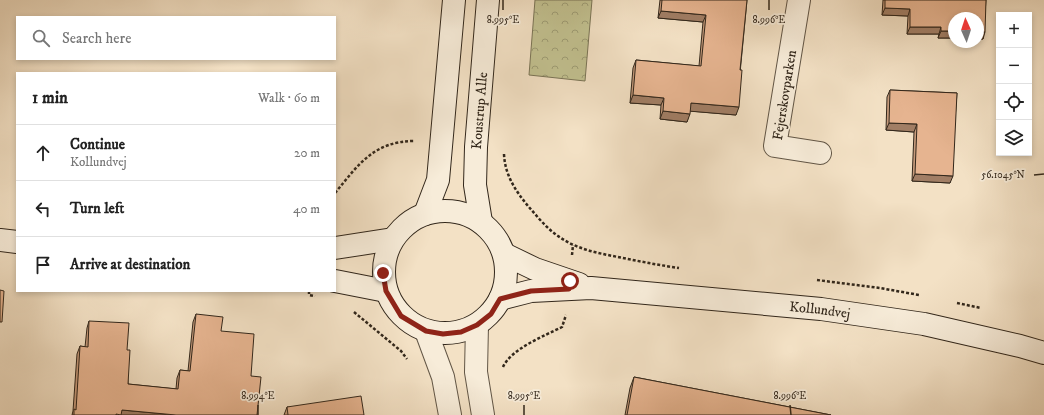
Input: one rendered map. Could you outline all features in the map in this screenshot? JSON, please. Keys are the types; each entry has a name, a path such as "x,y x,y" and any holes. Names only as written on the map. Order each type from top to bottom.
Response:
{"street":[{"path":"425,214 438,180 454,0"},
{"name":"Koustrup Alle","path":"481,222 475,185 476,147 488,0"},
{"name":"Fejerskovparken","path":"799,0 775,146 820,153"},
{"path":"444,210 463,213 481,222 495,236 504,254 506,276 500,299 491,314 477,325 461,332 443,334 426,331 401,316 386,291 383,273 386,255 393,239 407,224 425,214 444,210"},
{"path":"336,248 393,239"},
{"path":"0,240 16,242"},
{"name":"Kollundvej","path":"504,254 570,285 829,310 924,324 1044,353"},
{"path":"336,281 386,291"},
{"name":"Kollundvej","path":"500,299 531,291 570,285"},
{"path":"477,325 476,372 483,415"},
{"path":"426,331 443,377 450,415"}],"path":[{"path":"336,192 361,162 375,151 406,141 441,143"},
{"path":"476,147 503,148 504,164 508,178 516,192 544,224 557,236 585,250 653,264 681,268"},
{"path":"502,371 506,360 516,352 562,327 568,310 573,245"},
{"path":"813,280 880,288 925,296"},
{"path":"309,292 309,295 316,296"},
{"path":"955,302 985,309"},
{"path":"350,308 402,351 409,361"}],"green space":[{"path":"535,0 592,0 585,81 529,75"}],"building":[{"path":"662,0 747,0 740,70 742,70 739,107 691,103 690,114 663,111 664,98 633,95 636,60 701,66 706,15 661,11"},
{"path":"885,0 986,0 985,32 984,12 948,12 948,31 941,31 941,27 910,27 910,9 885,8"},
{"path":"890,90 957,93 953,176 915,174 917,124 889,123"},
{"path":"0,290 4,291 2,322 0,322"},
{"path":"196,314 223,317 221,331 254,334 251,376 261,377 257,415 176,415 122,410 121,415 74,415 74,409 76,410 80,346 88,347 89,321 129,323 127,350 130,350 128,384 178,389 180,370 190,371"},
{"path":"634,377 831,415 627,415"},
{"path":"361,396 364,415 288,415 287,407"}],"route":[{"path":"383,273 386,291 401,316 426,331 443,334 461,332 477,325 491,314 500,299 531,291 569,289 570,281"}]}
